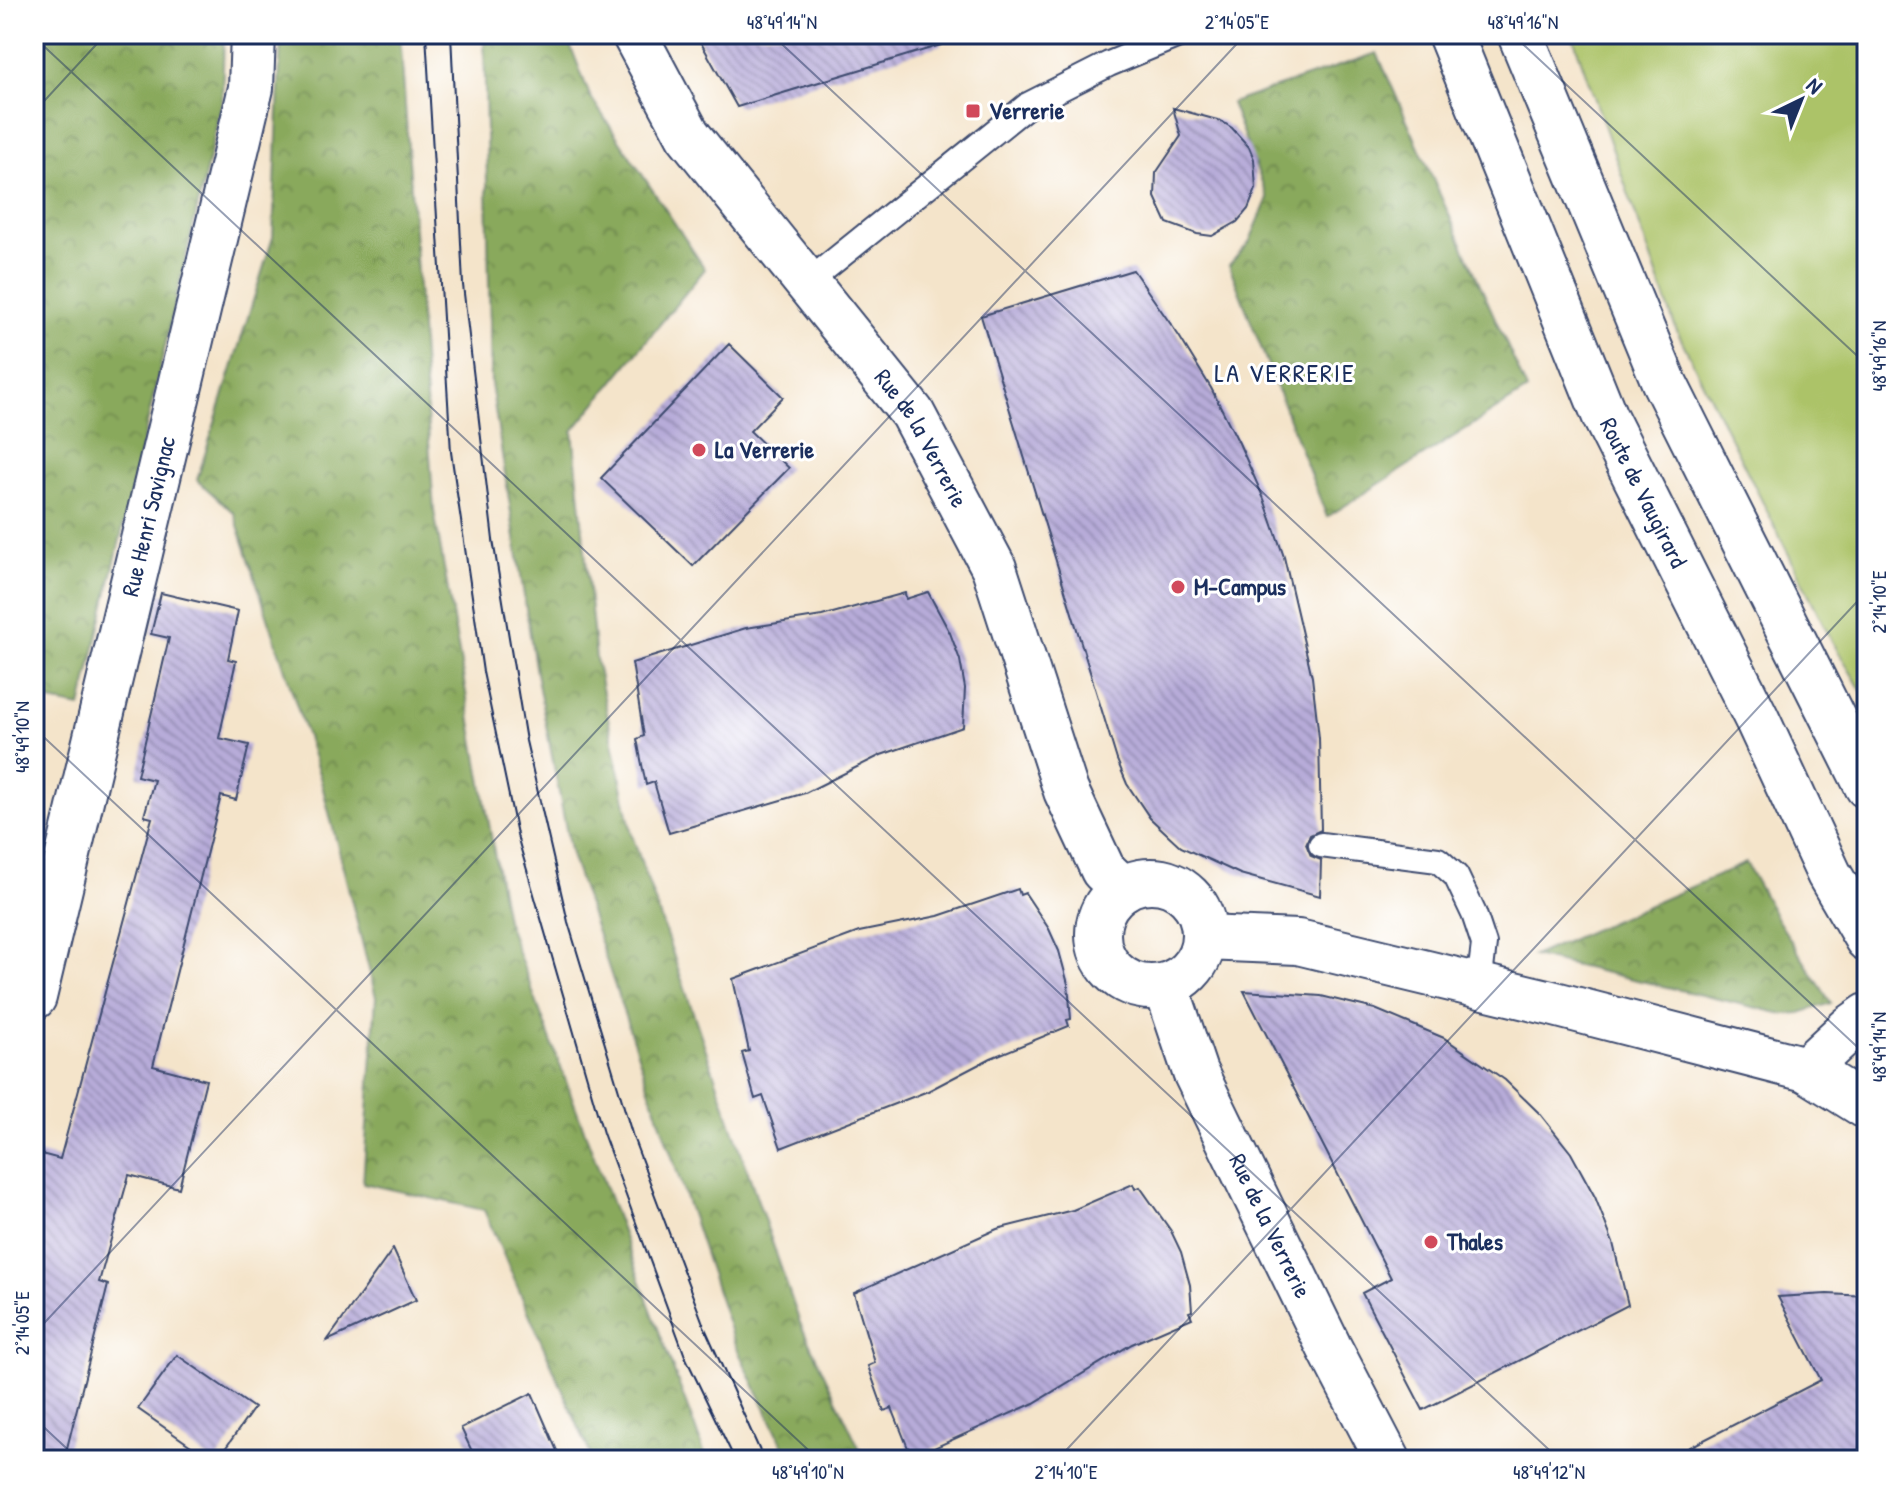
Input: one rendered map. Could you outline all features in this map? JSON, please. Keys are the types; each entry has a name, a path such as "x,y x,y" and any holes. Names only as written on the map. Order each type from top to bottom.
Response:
{"street":[{"name":"Rue Henri Savignac","path":"34,997 251,88 253,34"},
{"name":"Rue de la Verrerie","path":"634,34 688,135 912,413 994,568 1066,791 1103,870 1123,889"},
{"name":"Route de Vaugirard","path":"1450,34 1605,417 1757,719 1829,874 1867,939"},
{"path":"1520,34 1664,382 1867,786"},
{"path":"1144,881 1168,883 1188,895 1201,914 1205,938 1193,968 1180,980 1166,986 1144,987 1124,980 1108,965 1099,946 1099,924 1107,904 1123,889 1144,881"},
{"path":"1205,938 1298,942 1806,1069 1867,1107"},
{"name":"Rue de la Verrerie","path":"1166,986 1195,1072 1329,1347 1388,1460"},
{"path":"1806,1069 1867,1016"}],"lane":[{"path":"808,282 1028,105 1109,64 1181,34"},
{"path":"1321,845 1438,860 1456,876 1484,944 1479,986"}],"green space":[{"path":"34,34 224,34 222,102 81,707 34,698"},
{"path":"281,34 400,34 434,511 506,920 707,1460 593,1460 484,1210 363,1183 376,997 320,777 234,513 197,480 273,237"},
{"path":"484,34 566,34 590,96 705,269 573,431 596,659 632,835 800,1323 865,1460 790,1460 734,1342 571,855 536,673 491,384"},
{"path":"1572,34 1867,34 1867,700 1832,641 1676,329"},
{"path":"1377,53 1527,390 1327,517 1229,265 1249,243 1268,198 1231,103"},
{"path":"1746,863 1777,919 1831,1003 1800,1013 1783,1014 1533,956"}],"building":[{"path":"696,34 939,34 941,45 737,107"},
{"path":"1173,108 1221,121 1249,147 1254,159 1256,189 1248,209 1237,222 1212,236 1167,223 1155,197 1156,173 1181,136"},
{"name":"M-Campus","path":"1133,270 1211,388 1264,499 1284,557 1312,677 1319,738 1321,830 1310,835 1306,844 1311,856 1321,860 1320,896 1240,874 1181,847 1150,818 1127,784 981,316"},
{"name":"La Verrerie","path":"729,344 783,397 750,431 789,468 693,566 601,478"},
{"path":"928,592 950,633 960,660 965,688 963,727 881,755 805,793 669,833 654,782 646,785 637,739 644,736 632,663 746,628 822,616 905,593 906,599"},
{"path":"161,593 238,611 228,659 236,661 219,738 249,745 236,800 221,796 153,1066 206,1080 179,1188 129,1175 99,1282 108,1285 64,1460 34,1460 34,1152 60,1159 152,818 144,816 154,780 137,776 169,638 151,634"},
{"path":"1018,889 1020,895 1025,893 1049,929 1059,951 1068,984 1069,1026 991,1058 928,1091 781,1148 763,1096 755,1099 742,1053 749,1051 733,979 859,932 938,916"},
{"path":"1244,991 1321,996 1375,1009 1444,1038 1505,1080 1540,1114 1571,1153 1595,1197 1613,1243 1628,1305 1423,1410 1362,1293 1391,1278"},
{"path":"1133,1184 1135,1189 1140,1187 1171,1231 1181,1252 1190,1285 1192,1311 1189,1312 1192,1318 1132,1344 1034,1403 912,1458 892,1408 884,1411 868,1366 875,1363 854,1293 997,1229 1073,1210"},
{"path":"393,1249 416,1300 327,1341"},
{"path":"1827,1294 1867,1296 1867,1460 1665,1460 1821,1380 1778,1297"},
{"path":"177,1355 254,1408 217,1460 211,1460 138,1409"},
{"path":"532,1393 561,1460 476,1460 461,1428"}],"tram line":[{"path":"426,34 451,452 483,672 518,839 603,1133 685,1356 735,1460"},
{"path":"451,34 463,285 493,540 526,741 568,922 633,1137 704,1326 764,1460"}],"place":[{"name":"Verrerie","path":"973,111"},
{"name":"La Verrerie","path":"699,450"},
{"name":"M-Campus","path":"1178,587"},
{"name":"Thales","path":"1431,1242"}],"district":[{"name":"LA VERRERIE","path":"1285,373"}]}
